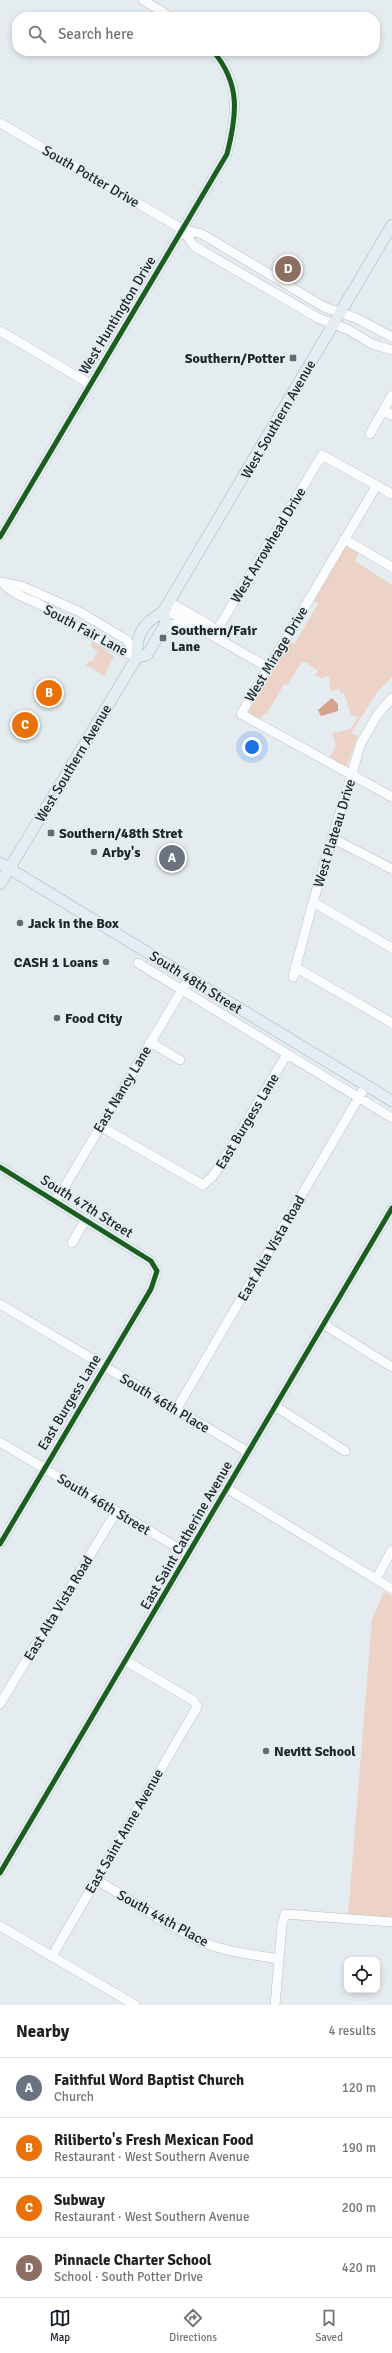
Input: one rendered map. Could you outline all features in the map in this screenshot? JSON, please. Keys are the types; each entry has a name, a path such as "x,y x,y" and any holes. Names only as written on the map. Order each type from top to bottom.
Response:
{"main road":[{"name":"West Southern Avenue","path":"0,884 4,866 137,657 136,641 148,621 163,612 392,225"},
{"path":"163,612 166,623 163,630"},
{"name":"West Southern Avenue","path":"137,657 147,655 163,630"},
{"name":"South 48th Street","path":"4,866 392,1101"}],"street":[{"path":"143,0 163,12"},
{"name":"West Huntington Drive","path":"0,537 227,154 234,128 236,98 229,78 216,56"},
{"name":"South Potter Drive","path":"0,123 182,229 202,234 324,307 356,318 392,337"},
{"name":"South Potter Drive","path":"182,229 194,246 318,318 334,324 372,344 392,350"},
{"path":"0,331 90,384"},
{"path":"370,434 392,395"},
{"path":"384,410 392,415"},
{"name":"West Arrowhead Drive","path":"214,635 322,455 377,485"},
{"path":"377,485 392,494"},
{"name":"West Mirage Drive","path":"352,776 241,714 267,667 377,485"},
{"path":"344,539 392,567"},
{"name":"South Fair Lane","path":"1,582 24,587 78,611 127,640 137,657"},
{"name":"South Fair Lane","path":"1,582 8,590 38,604 119,650 137,657"},
{"path":"169,602 211,626 214,635"},
{"path":"163,612 177,615 267,667"},
{"path":"163,630 174,624 189,622"},
{"name":"West Plateau Drive","path":"293,977 313,902 361,743 378,714 392,698"},
{"path":"352,776 392,797"},
{"path":"332,838 392,869"},
{"path":"313,902 392,948"},
{"name":"South 48th Street","path":"138,963 392,1118"},
{"path":"295,967 392,1023"},
{"name":"East Nancy Lane","path":"56,1201 188,978"},
{"path":"150,1042 180,1060"},
{"name":"East Burgess Lane","path":"100,1126 203,1185 212,1177 222,1163 287,1054"},
{"name":"East Alta Vista Road","path":"176,1410 366,1085"},
{"name":"South 47th Street","path":"0,1167 86,1219 151,1261 156,1271"},
{"name":"East Saint Catherine Avenue","path":"0,1873 188,1554 228,1489 248,1452 392,1208"},
{"name":"South 47th Street","path":"72,1243 86,1219"},
{"name":"East Burgess Lane","path":"0,1544 43,1468 150,1288 156,1271"},
{"name":"South 46th Place","path":"0,1304 248,1452"},
{"path":"323,1324 392,1367"},
{"path":"275,1406 345,1451"},
{"name":"South 46th Street","path":"0,1442 188,1554"},
{"path":"228,1489 392,1589"},
{"name":"East Alta Vista Road","path":"0,1704 116,1512"},
{"path":"376,1579 392,1550"},
{"name":"East Saint Anne Avenue","path":"52,1956 198,1706 194,1701 126,1661"},
{"name":"South 44th Place","path":"96,1880 189,1935 234,1952 279,1959"},
{"path":"275,2005 282,1925 285,1914 392,1922"},
{"path":"0,1926 52,1956 119,2001 135,2005"}],"shaded area":[{"path":"348,547 359,553 355,561 392,585 392,677 378,691 351,733 358,736 346,768 329,759 336,745 332,733 351,729 358,717 351,715 344,693 341,694 339,689 331,691 329,676 321,678 315,675 318,671 306,662 301,663 287,685 284,684 266,715 264,714 259,720 251,715 249,710 289,641 294,644 318,604 312,599 343,548"},
{"path":"93,642 114,656 104,676 86,665 89,661 92,662 98,651 90,646"},
{"path":"332,698 338,704 338,711 321,716 318,710"},
{"path":"384,1592 392,1596 392,1918 348,1915 372,1619"}],"cycle path":[{"path":"0,537 227,154 233,126 234,100 228,76 217,56"},
{"path":"0,1167 151,1261 157,1271 151,1289 0,1544"},
{"path":"0,1873 392,1208"}],"place":[{"name":"Pinnacle Charter School","path":"288,269"},
{"name":"Southern/Potter","path":"293,358"},
{"name":"Southern/Fair Lane","path":"163,638"},
{"name":"Riliberto's Fresh Mexican Food","path":"49,693"},
{"name":"Subway","path":"25,725"},
{"name":"Southern/48th Stret","path":"51,833"},
{"name":"Arby's","path":"94,852"},
{"name":"Faithful Word Baptist Church","path":"172,858"},
{"name":"Jack in the Box","path":"20,923"},
{"name":"CASH 1 Loans","path":"106,962"},
{"name":"Food City","path":"57,1018"},
{"name":"Nevitt School","path":"266,1751"}]}
